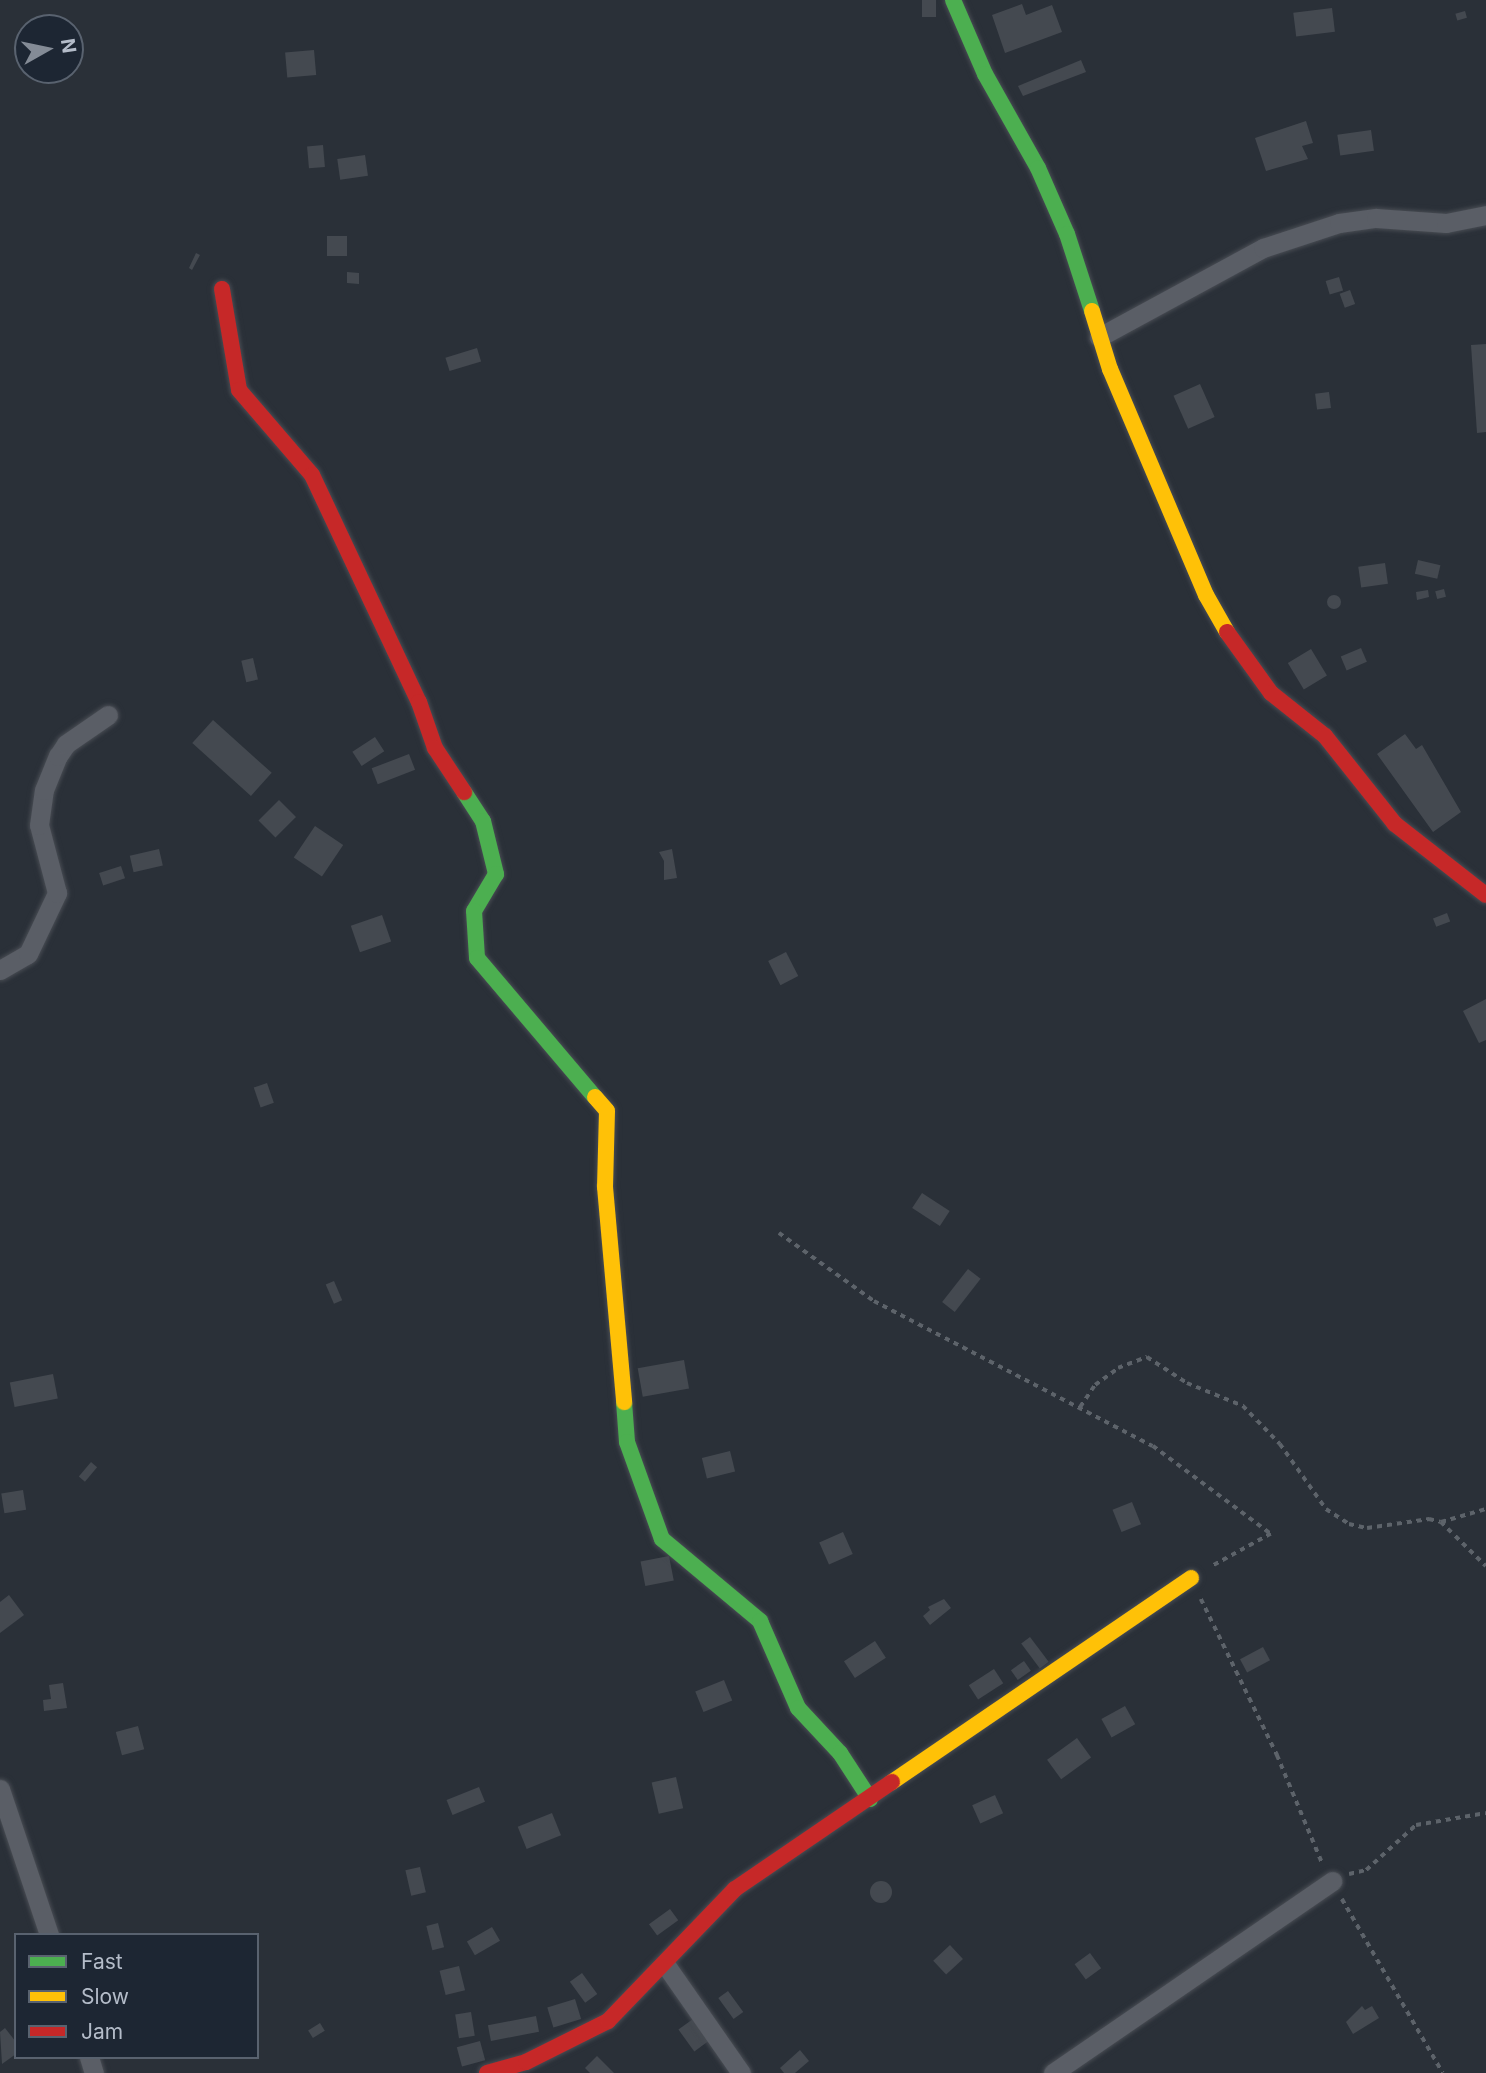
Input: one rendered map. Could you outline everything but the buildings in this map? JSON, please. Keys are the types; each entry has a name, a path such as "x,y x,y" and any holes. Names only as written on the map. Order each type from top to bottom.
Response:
{"street":[{"path":"953,0 985,74 1038,167 1066,234 1098,337 1206,595 1243,658 1284,707 1333,744 1395,824 1486,895"},
{"path":"1098,337 1263,248 1339,223 1376,218 1446,223 1486,215"},
{"path":"222,289 239,390 312,475 419,702 435,748 483,821 496,874 474,911 477,958 607,1111 605,1187 627,1442 662,1539 760,1621 798,1708 840,1754 870,1799"},
{"path":"0,970 28,954 57,893 39,825 44,790 58,756 66,744 108,715"},
{"path":"487,2073 526,2062 608,2021 735,1889 1191,1578"},
{"path":"0,1789 47,1933"},
{"path":"1053,2073 1332,1881"},
{"path":"664,1964 741,2073"}],"path":[{"path":"779,1233 874,1301 1153,1446 1271,1534 1191,1578 1277,1755 1332,1881 1443,2073"},
{"path":"1080,1407 1095,1385 1118,1368 1147,1357 1187,1383 1243,1406 1280,1444 1326,1509 1349,1524 1367,1528 1429,1520 1441,1522 1486,1509"},
{"path":"1441,1522 1486,1566"},
{"path":"1332,1881 1366,1870 1416,1825 1486,1814"}],"traffic: fast":[{"path":"953,0 985,74 1038,168 1067,234 1092,311"},
{"path":"464,792 483,821 496,874 474,911 477,958 595,1097"},
{"path":"624,1402 627,1442 662,1539 760,1621 798,1708 840,1753 870,1799"}],"traffic: slow":[{"path":"1092,311 1110,369 1206,595 1227,632"},
{"path":"595,1097 607,1111 605,1187 624,1402"},
{"path":"892,1782 1191,1578"}],"traffic: jam":[{"path":"222,289 239,390 312,475 419,702 435,748 464,792"},
{"path":"1227,632 1271,693 1325,736 1395,824 1486,895"},
{"path":"487,2073 526,2062 608,2021 735,1889 892,1782"}]}
